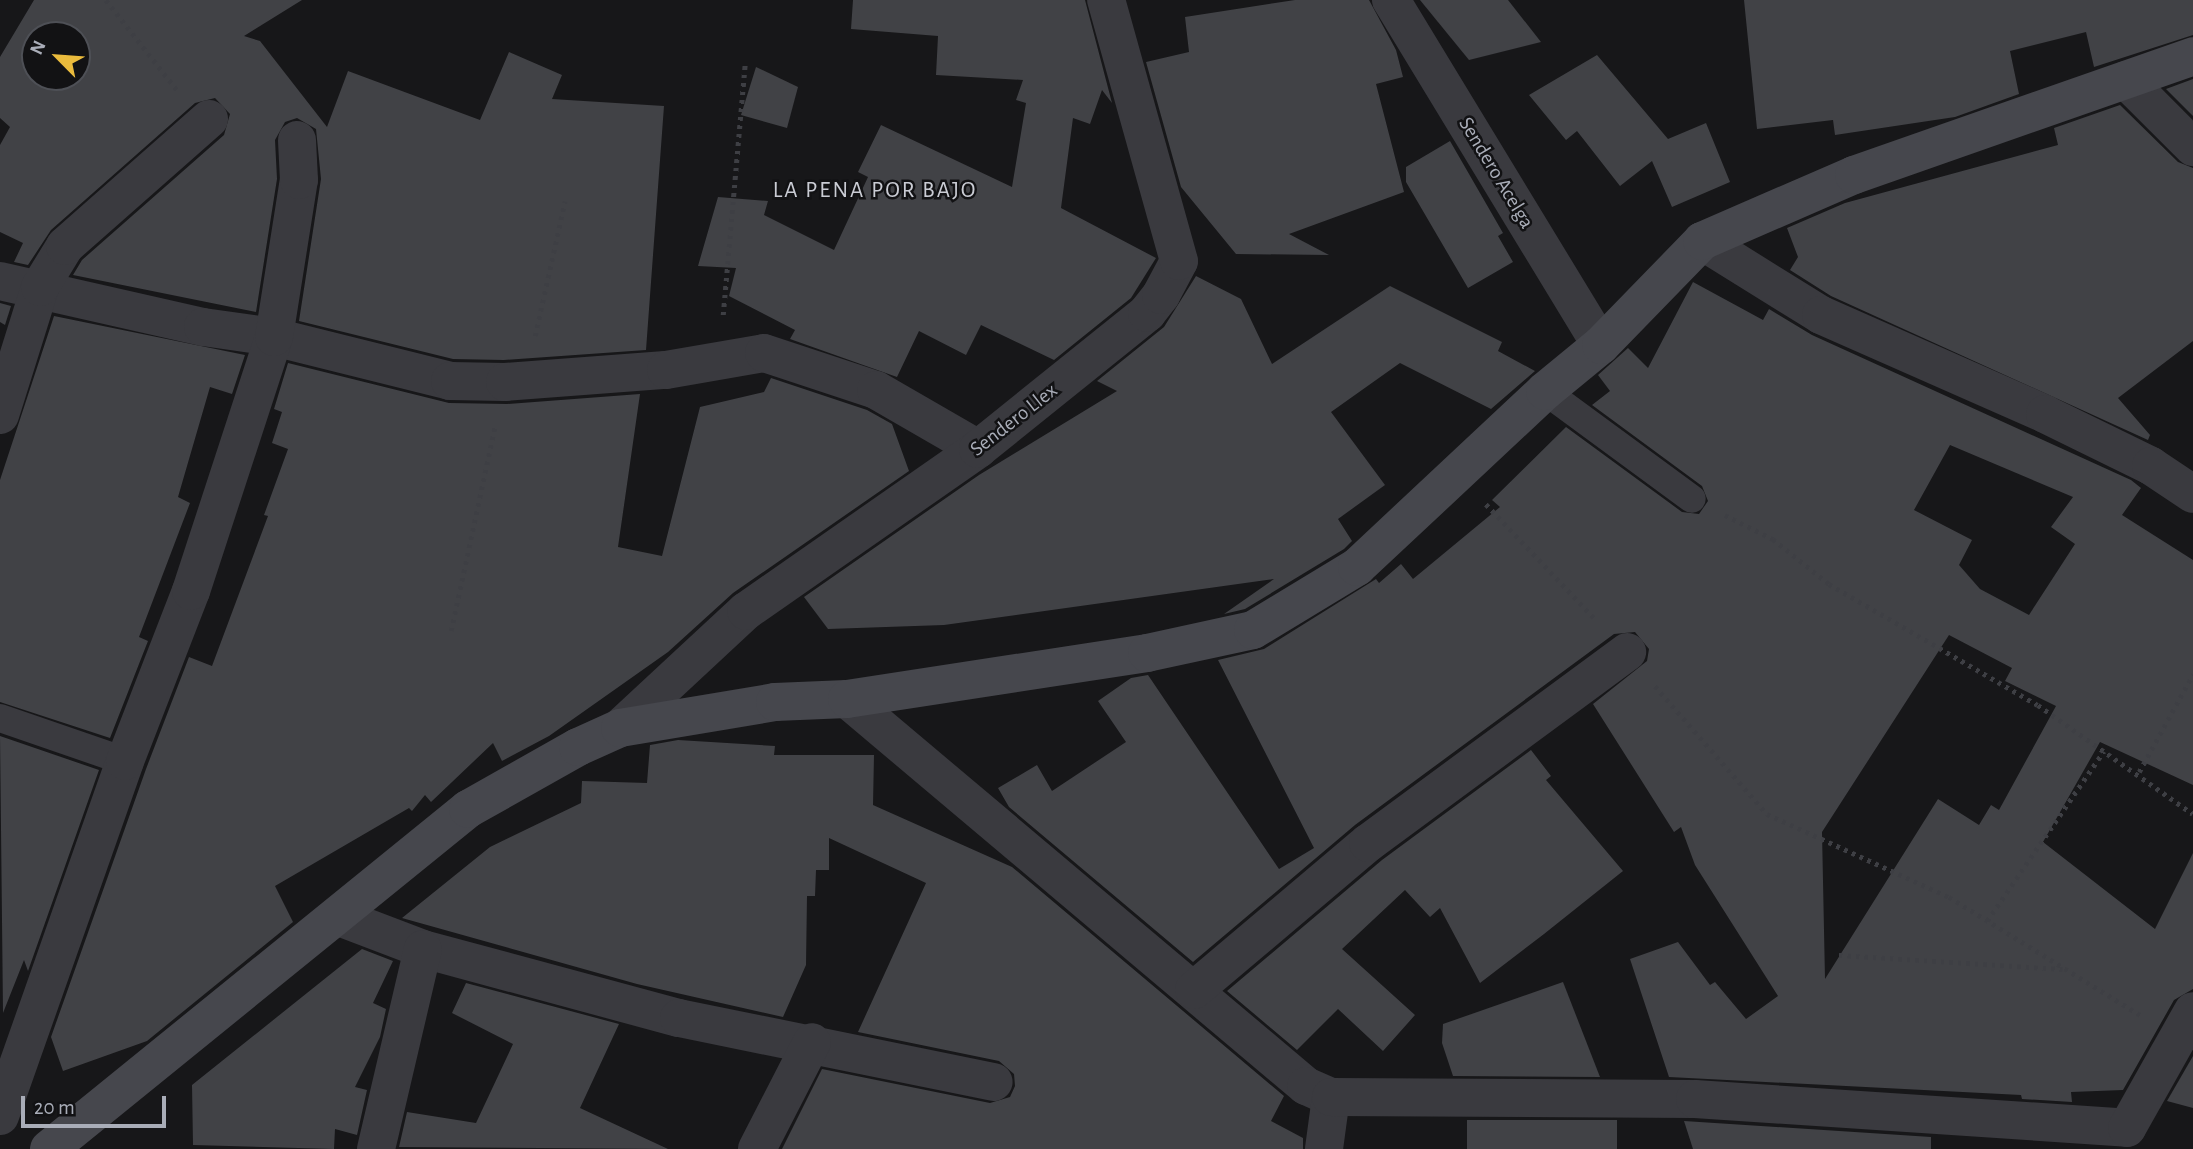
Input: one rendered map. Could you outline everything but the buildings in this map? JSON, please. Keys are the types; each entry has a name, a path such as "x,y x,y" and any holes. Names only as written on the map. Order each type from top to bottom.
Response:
{"main road":[{"path":"49,1149 339,917 468,809 578,747 620,728 775,702 847,699 1147,653 1253,630 1357,567 1545,391 1601,345 1702,241 1854,175 2193,56"}],"street":[{"name":"Sendero Llex","path":"620,728 746,611 978,449 1147,313 1179,261 1106,0"},
{"name":"Sendero Acelga","path":"1391,0 1601,345"},
{"path":"2126,80 2193,147"},
{"path":"0,415 40,287 65,246 205,121"},
{"path":"0,1116 125,761 191,591 274,337 299,180 297,140"},
{"path":"1702,241 1821,314 2045,414 2151,466 2193,494"},
{"path":"0,281 40,287 164,319 274,337 450,381 516,382 666,370 764,353 876,390 978,449"},
{"path":"1194,990 1368,843 1626,652"},
{"path":"847,699 1306,1086 1331,1097 1695,1099 2131,1139 2186,1025"},
{"path":"339,917 423,950 679,1018 812,1042 993,1082"},
{"path":"376,1149 423,950"},
{"path":"757,1149 812,1042"},
{"path":"1324,1149 1331,1097"}],"lane":[{"path":"1545,391 1692,499"},
{"path":"0,718 125,761"}],"path":[{"path":"106,0 205,121"},
{"path":"717,361 745,63"},
{"path":"451,631 565,201"},
{"path":"1458,475 1626,652 1767,814 1949,897 2064,969 2186,1025"},
{"path":"1692,499 1773,539 1829,584 2038,705 2139,772 2193,814"},
{"path":"2139,772 2193,674"},
{"path":"1987,921 2104,751"},
{"path":"1839,955 2064,969"}],"district":[{"name":"LA PENA POR BAJO","path":"875,191"}]}
